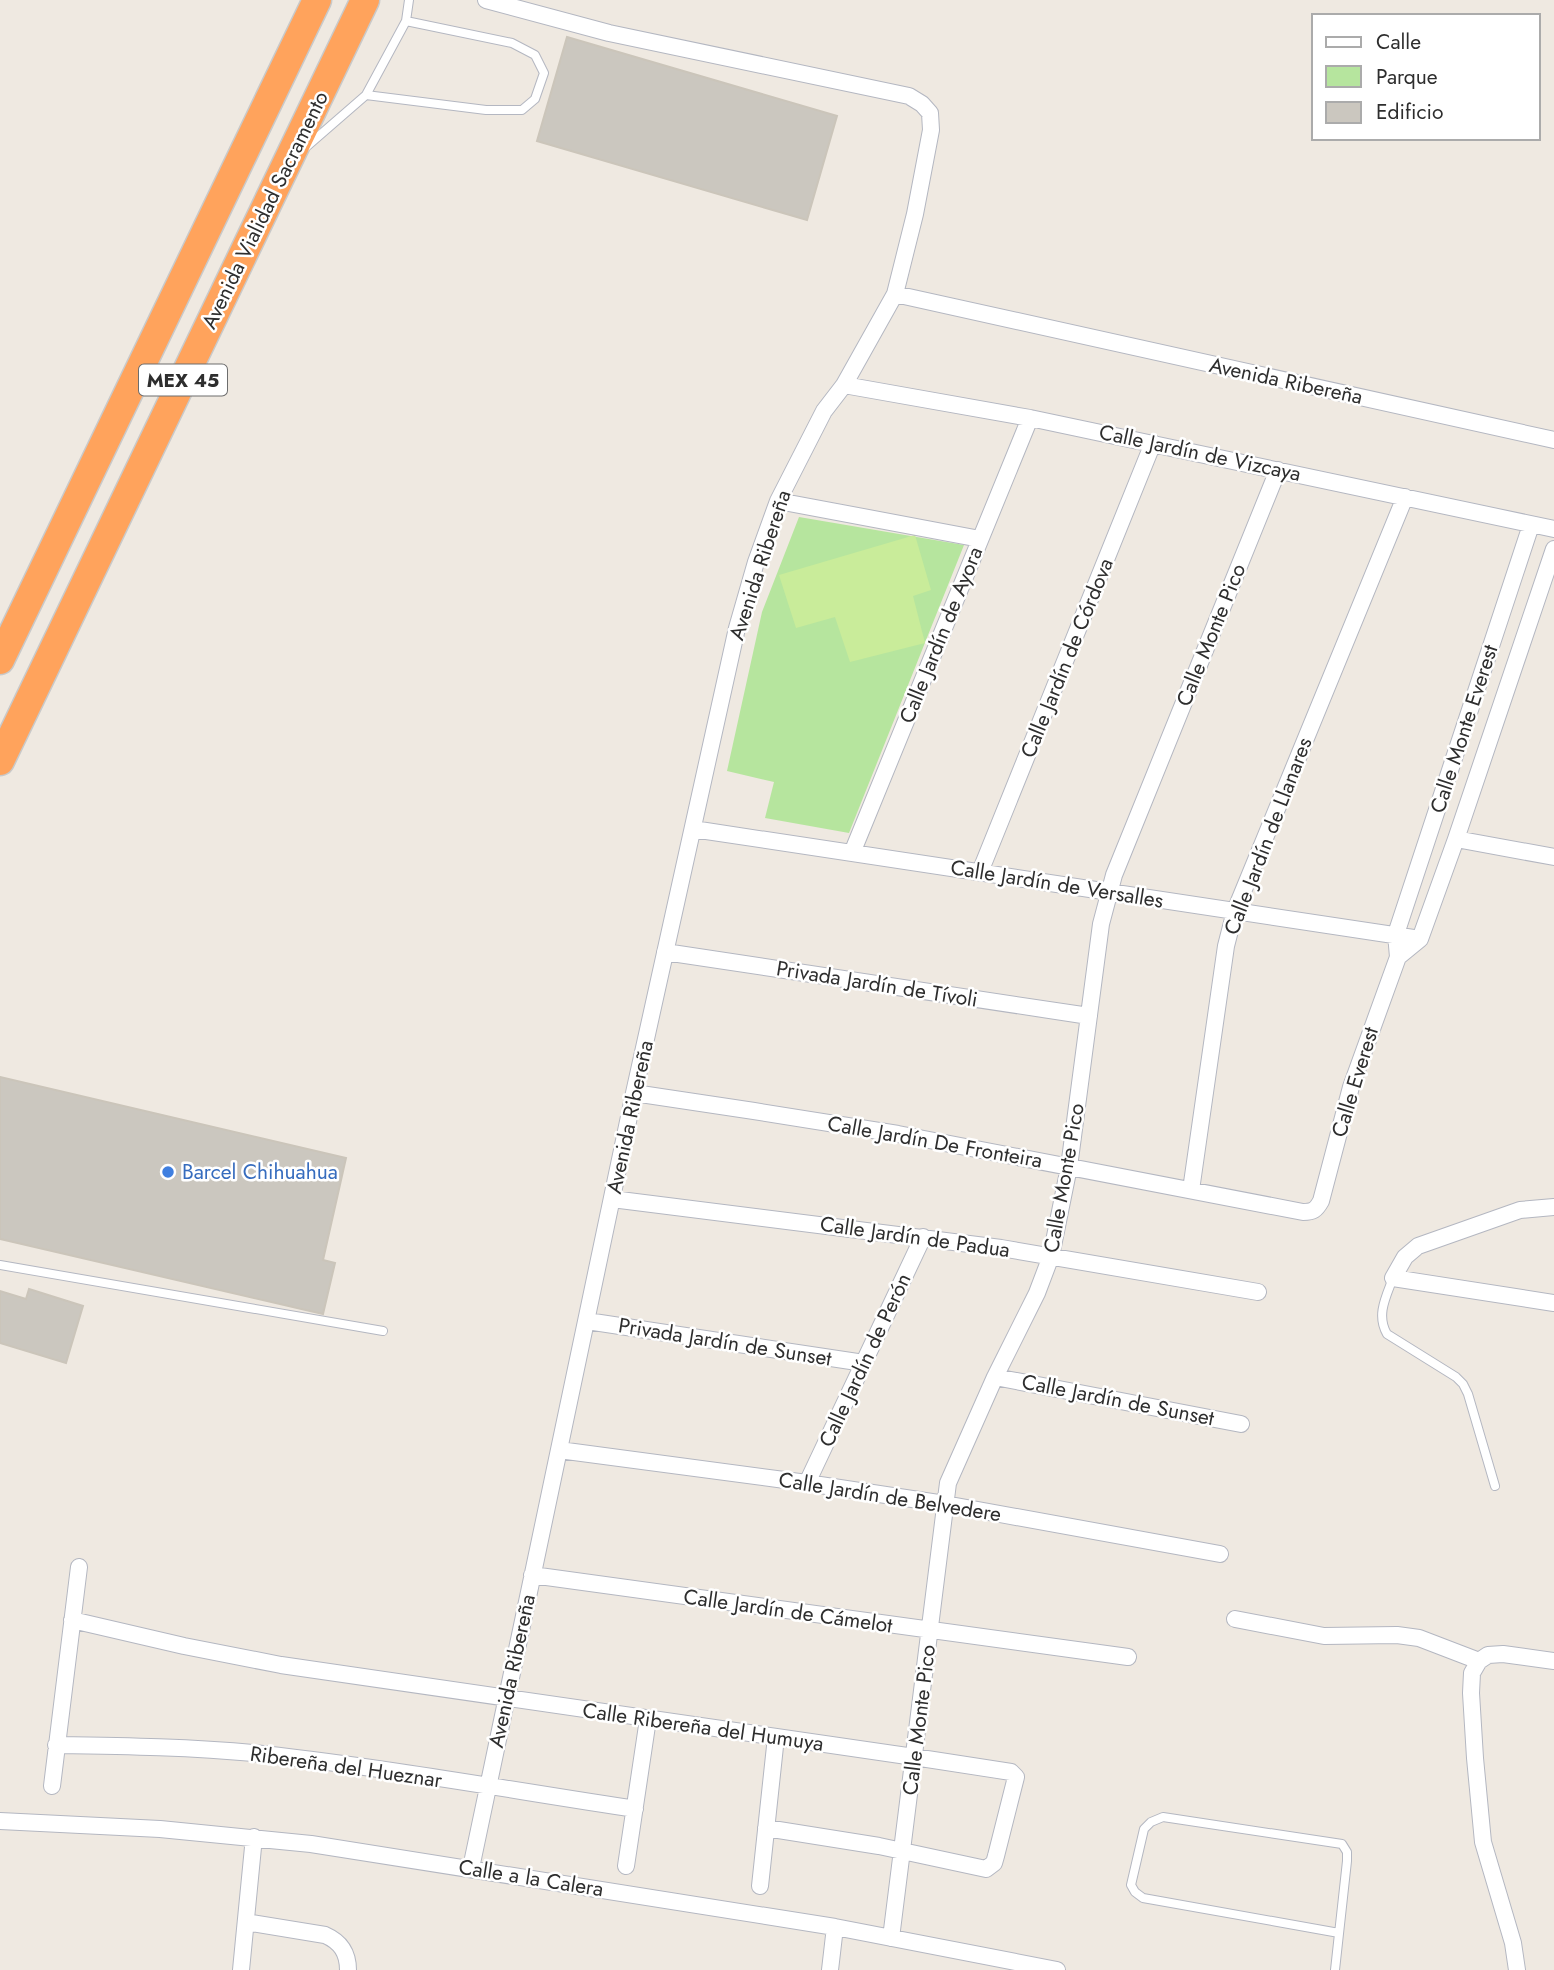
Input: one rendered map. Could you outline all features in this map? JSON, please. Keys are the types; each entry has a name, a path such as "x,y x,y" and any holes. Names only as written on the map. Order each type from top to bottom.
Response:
{"highway":[{"name":"Avenida Vialidad Sacramento","path":"0,660 317,0"},
{"name":"Avenida Vialidad Sacramento","path":"0,761 365,0"}],"street":[{"name":"Avenida Ribereña","path":"471,1868 634,1093 737,628 756,562 778,501 824,411 844,385 895,293 915,214 931,130 930,113 909,96 610,33 486,0"},
{"name":"Avenida Ribereña","path":"895,293 1554,440"},
{"name":"Calle Jardín de Vizcaya","path":"844,385 1030,418 1554,529"},
{"name":"Calle Jardín de Ayora","path":"852,853 1030,418"},
{"name":"Calle Jardín de Córdova","path":"980,872 1153,443"},
{"name":"Calle Monte Pico","path":"891,1938 948,1483 995,1377 1037,1293 1051,1256 1069,1167 1101,924 1108,892 1278,470"},
{"name":"Calle Jardín de Llanares","path":"1191,1191 1227,946 1235,911 1405,497"},
{"path":"778,501 981,539"},
{"name":"Calle Monte Everest","path":"1396,934 1531,525"},
{"name":"Calle Monte Everest","path":"1420,939 1554,549"},
{"name":"Calle Jardín de Versalles","path":"693,829 1420,939"},
{"path":"1456,839 1554,857"},
{"name":"Calle Everest","path":"1317,1209 1351,1087 1398,957 1396,934"},
{"path":"1398,957 1420,939"},
{"name":"Privada Jardín de Tívoli","path":"665,952 1089,1016"},
{"name":"Calle Jardín De Fronteira","path":"634,1093 830,1122 1303,1212 1317,1209"},
{"name":"Calle Jardín de Padua","path":"612,1199 923,1237 1258,1292"},
{"path":"1554,1207 1520,1210 1418,1246 1405,1257 1393,1278 1554,1303"},
{"name":"Calle Jardín de Perón","path":"807,1483 923,1237"},
{"name":"Privada Jardín de Sunset","path":"587,1321 863,1363"},
{"name":"Calle Jardín de Sunset","path":"995,1377 1241,1424"},
{"name":"Calle Jardín de Belvedere","path":"559,1450 945,1504 1220,1554"},
{"path":"52,1786 79,1567"},
{"name":"Calle Jardín de Cámelot","path":"532,1576 1128,1657"},
{"path":"1235,1619 1324,1636 1397,1635 1419,1638 1479,1661"},
{"name":"Calle Ribereña del Humuya","path":"72,1620 281,1665 914,1757 1011,1772 1016,1777 996,1856 986,1869 902,1851 766,1828"},
{"path":"1517,1970 1513,1943 1483,1842 1471,1693 1472,1674 1479,1661 1488,1656 1503,1654 1554,1661"},
{"path":"626,1866 649,1719"},
{"path":"760,1885 776,1737"},
{"name":"Ribereña del Hueznar","path":"56,1745 158,1747 260,1754 361,1766 635,1809"},
{"name":"Calle a la Calera","path":"0,1821 254,1837 471,1868 835,1927 1014,1966 1057,1970"},
{"path":"241,1970 254,1837"},
{"path":"246,1922 333,1938 345,1952 348,1970"},
{"path":"830,1970 835,1927"}],"lane":[{"path":"287,163 366,94 405,21 409,0"},
{"path":"366,94 498,110 522,110 535,99 544,73 536,55 512,43 405,21"},
{"path":"0,1265 383,1331"},
{"path":"1393,1278 1382,1307 1382,1325 1387,1334 1463,1384 1495,1486"},
{"path":"1335,1970 1347,1861 1347,1852 1342,1844 1163,1817 1151,1822 1144,1829 1131,1885 1143,1898 1339,1933"}],"green space":[{"path":"799,517 964,545 849,833 765,818 774,782 727,771 762,612"},
{"path":"915,535 931,590 913,596 925,643 850,662 835,617 796,628 779,575"}],"building":[{"path":"567,37 837,116 807,220 537,141"},
{"name":"Barcel Chihuahua","path":"0,1077 346,1158 323,1260 335,1263 323,1314 0,1239"},
{"path":"29,1289 83,1306 66,1363 0,1343 0,1291 26,1299"}],"place":[{"name":"Barcel Chihuahua","path":"168,1172"}]}
